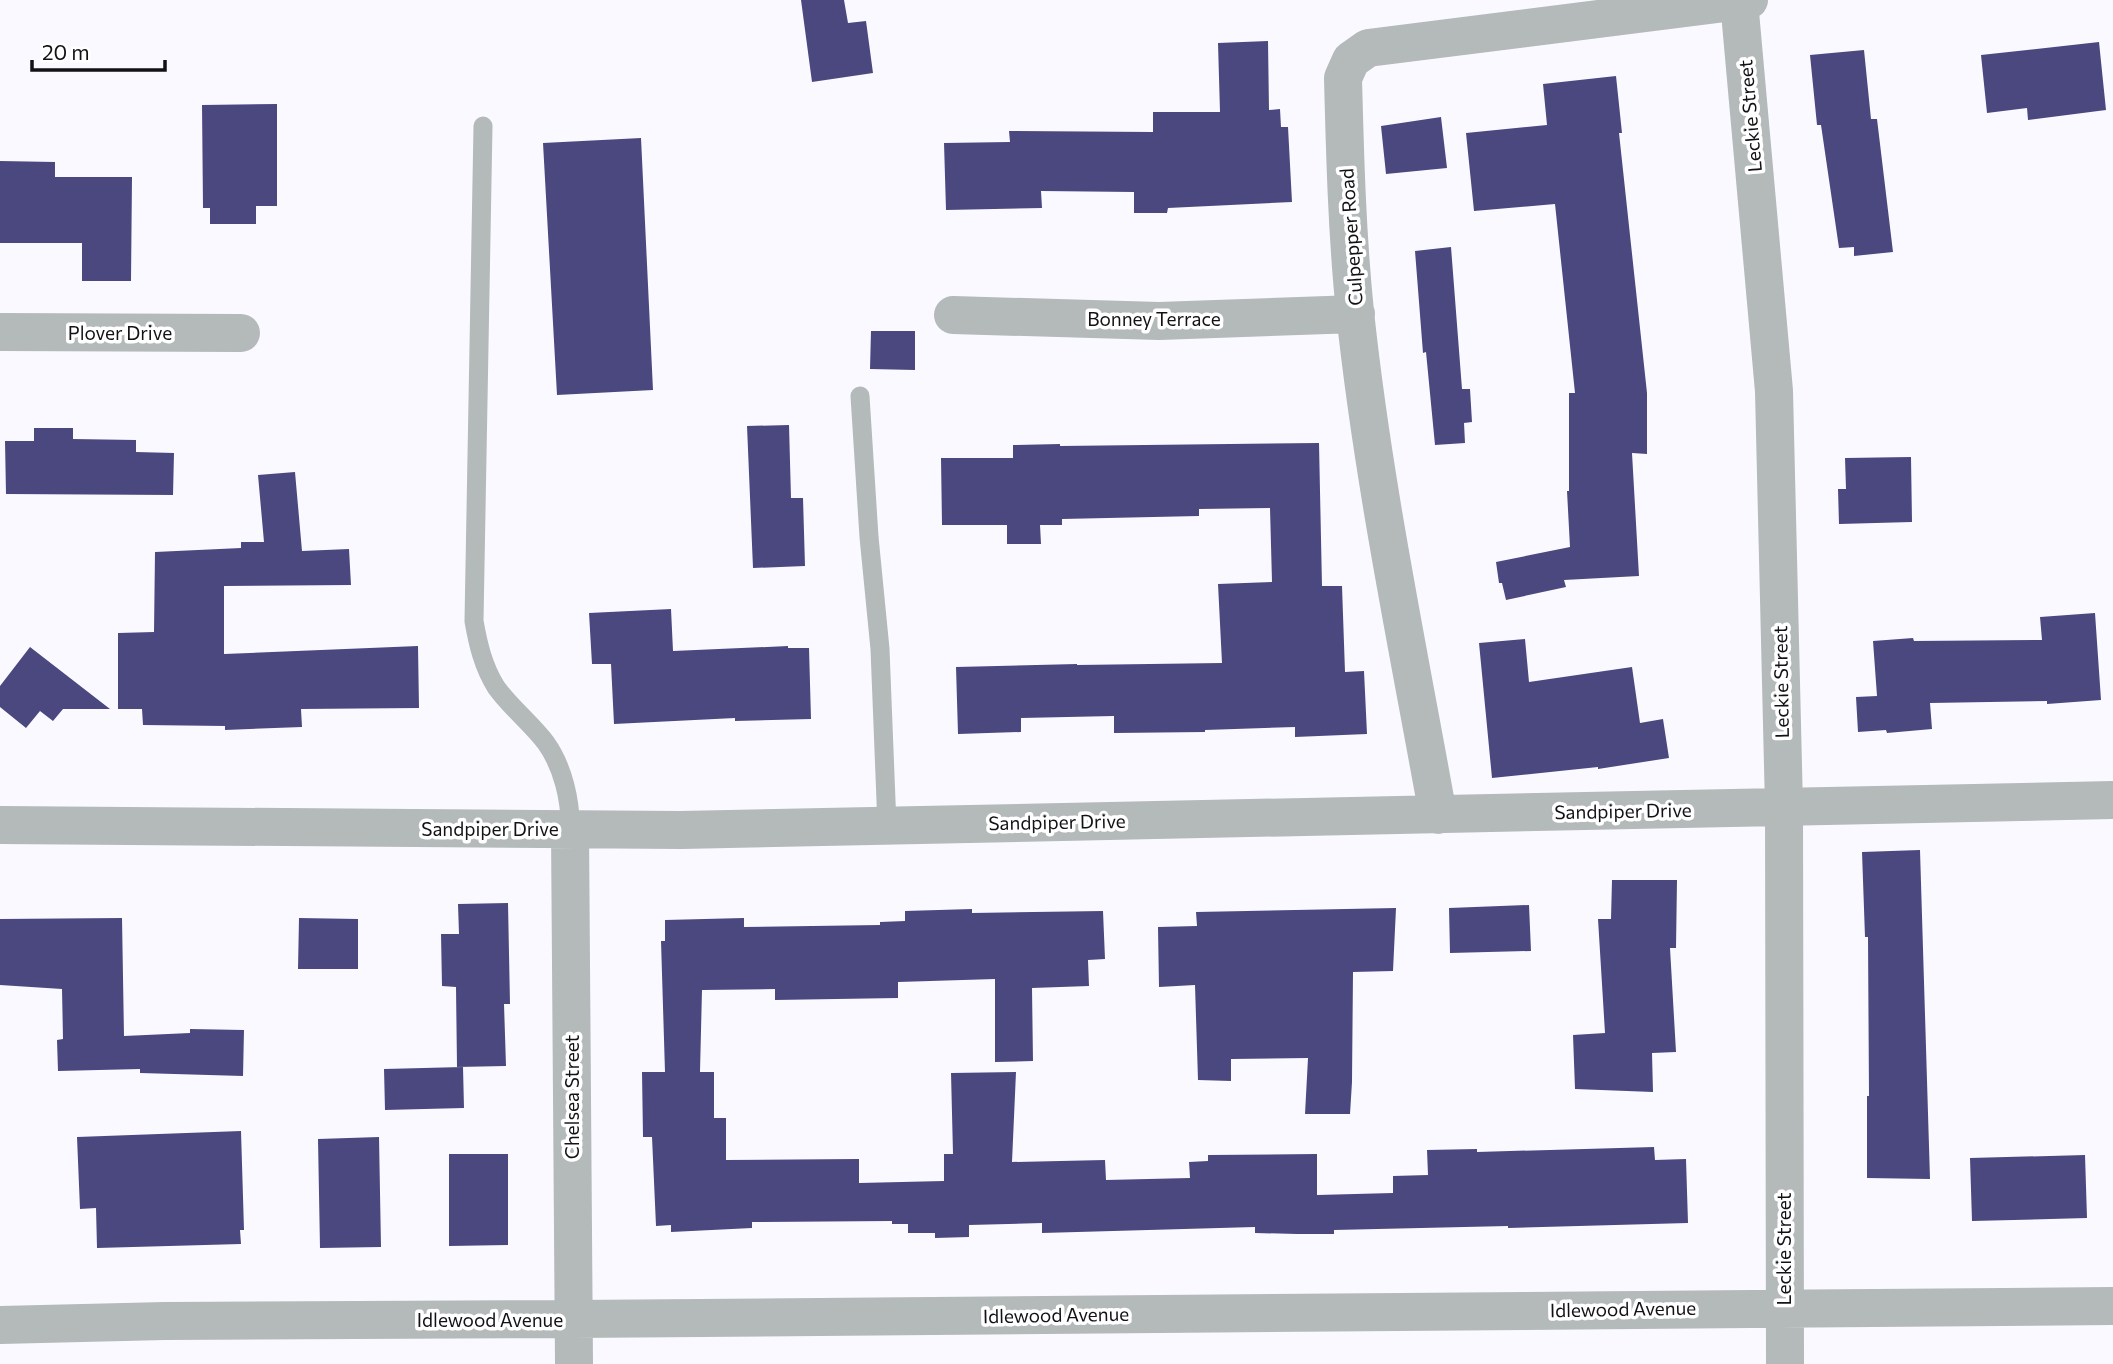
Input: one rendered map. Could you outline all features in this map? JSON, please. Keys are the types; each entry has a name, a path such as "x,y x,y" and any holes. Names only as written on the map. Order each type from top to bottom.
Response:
{"street":[{"name":"Culpepper Road","path":"1438,815 1376,465 1356,314 1347,225 1343,78 1351,60 1368,48 1744,1"},
{"name":"Leckie Street","path":"1744,1 1774,391 1784,807 1785,1364"},
{"name":"Bonney Terrace","path":"953,315 1159,321 1356,314"},
{"name":"Plover Drive","path":"0,332 241,333"},
{"name":"Sandpiper Drive","path":"0,825 681,830 2113,800"},
{"name":"Chelsea Street","path":"570,830 574,1364"},
{"name":"Idlewood Avenue","path":"0,1325 165,1321 2113,1306"}],"lane":[{"path":"483,125 474,621 480,652 496,687 547,745 564,779 570,830"},
{"path":"860,396 869,537 880,649 887,826"}],"building":[{"path":"801,0 844,0 848,23 866,21 873,73 812,82"},
{"path":"1268,41 1269,110 1280,109 1281,127 1288,127 1292,202 1168,208 1167,213 1134,213 1134,192 1041,191 1042,208 946,210 944,143 1010,142 1009,131 1153,132 1153,112 1220,112 1218,43"},
{"path":"2099,42 2106,110 2028,120 2027,108 1987,113 1981,55"},
{"path":"1864,50 1871,119 1877,119 1893,252 1854,256 1854,247 1839,248 1821,125 1817,125 1810,55"},
{"path":"1616,76 1622,133 1619,133 1647,393 1647,454 1632,453 1639,576 1564,580 1566,587 1506,600 1502,583 1499,583 1496,562 1570,547 1567,491 1569,393 1575,393 1555,204 1474,211 1466,133 1547,125 1543,84"},
{"path":"277,104 277,206 256,206 256,224 210,224 210,208 203,208 202,105"},
{"path":"1441,117 1447,168 1386,174 1381,126"},
{"path":"641,138 653,390 557,395 543,143"},
{"path":"0,161 55,162 55,177 132,177 131,281 82,281 82,243 0,243"},
{"path":"1451,247 1462,389 1470,389 1472,422 1464,423 1465,443 1435,445 1426,352 1423,353 1415,251"},
{"path":"871,331 915,331 915,370 870,369"},
{"path":"789,425 791,498 803,498 805,566 753,568 747,426"},
{"path":"34,428 73,428 73,439 136,440 136,452 174,453 173,495 6,494 5,441 34,441"},
{"path":"1319,443 1322,586 1342,586 1345,672 1364,671 1367,734 1295,737 1295,727 1114,733 1114,716 1021,718 1021,732 958,734 956,667 1222,663 1218,584 1272,582 1270,508 1199,509 1199,516 1062,519 1062,525 1040,525 1041,544 1007,544 1007,525 942,525 941,458 1013,458 1013,445"},
{"path":"1911,457 1912,522 1839,524 1838,489 1846,489 1845,458"},
{"path":"295,472 302,551 349,549 351,585 224,586 224,654 418,646 419,708 301,709 302,727 225,730 225,726 143,725 142,709 118,709 118,633 154,632 155,552 241,548 241,542 264,542 258,475"},
{"path":"671,609 673,651 788,646 809,648 811,719 735,721 735,718 614,724 611,664 592,664 589,613"},
{"path":"2095,613 2101,700 2047,704 2047,701 1930,703 1932,729 1887,733 1886,730 1858,732 1856,697 1877,696 1873,641 1913,638 1914,641 2042,640 2040,617"},
{"path":"1525,639 1529,682 1632,667 1640,723 1663,719 1669,758 1598,769 1492,778 1479,643"},
{"path":"30,647 110,709 63,709 53,721 40,711 26,728 0,707 0,686"},
{"path":"1920,850 1930,1179 1867,1178 1868,937 1865,937 1862,852"},
{"path":"1612,880 1677,880 1676,948 1670,948 1676,1052 1652,1053 1653,1092 1575,1089 1573,1035 1605,1033 1598,919 1611,919"},
{"path":"508,903 510,1004 504,1004 506,1066 457,1067 456,987 442,986 441,934 459,934 458,904"},
{"path":"1529,905 1531,951 1450,953 1449,908"},
{"path":"1396,908 1393,971 1353,972 1350,1114 1305,1114 1308,1058 1231,1059 1231,1081 1198,1080 1195,985 1159,987 1158,927 1197,926 1196,912"},
{"path":"972,909 972,913 1103,911 1105,959 1088,960 1089,986 1032,988 1033,1061 995,1062 995,979 898,982 898,998 775,1000 775,989 702,990 700,1072 714,1072 714,1118 726,1118 726,1160 859,1159 859,1183 944,1181 944,1154 953,1154 951,1073 1016,1072 1012,1162 1105,1160 1106,1180 1190,1178 1189,1162 1208,1161 1208,1155 1317,1154 1317,1195 1393,1193 1393,1176 1428,1175 1427,1150 1477,1149 1477,1152 1654,1147 1655,1160 1686,1159 1688,1223 1334,1230 1334,1234 1297,1234 1255,1233 1255,1227 1042,1233 1042,1223 969,1225 969,1237 935,1238 935,1233 908,1233 908,1224 892,1224 892,1221 752,1222 752,1228 671,1232 671,1225 656,1226 652,1137 643,1137 642,1072 665,1072 661,941 665,941 665,920 744,918 744,927 880,925 880,922 905,921 905,911"},
{"path":"122,918 124,1036 190,1033 190,1029 244,1030 243,1076 140,1073 140,1069 58,1071 57,1040 63,1039 62,989 0,985 0,919"},
{"path":"299,918 358,919 358,969 298,969"},
{"path":"463,1067 464,1108 385,1110 384,1069"},
{"path":"241,1131 244,1230 240,1230 241,1244 97,1248 96,1208 80,1209 77,1137"},
{"path":"379,1137 381,1247 320,1248 318,1139"},
{"path":"449,1154 508,1154 508,1245 449,1246"},
{"path":"2085,1155 2087,1218 1972,1221 1970,1158"}]}
